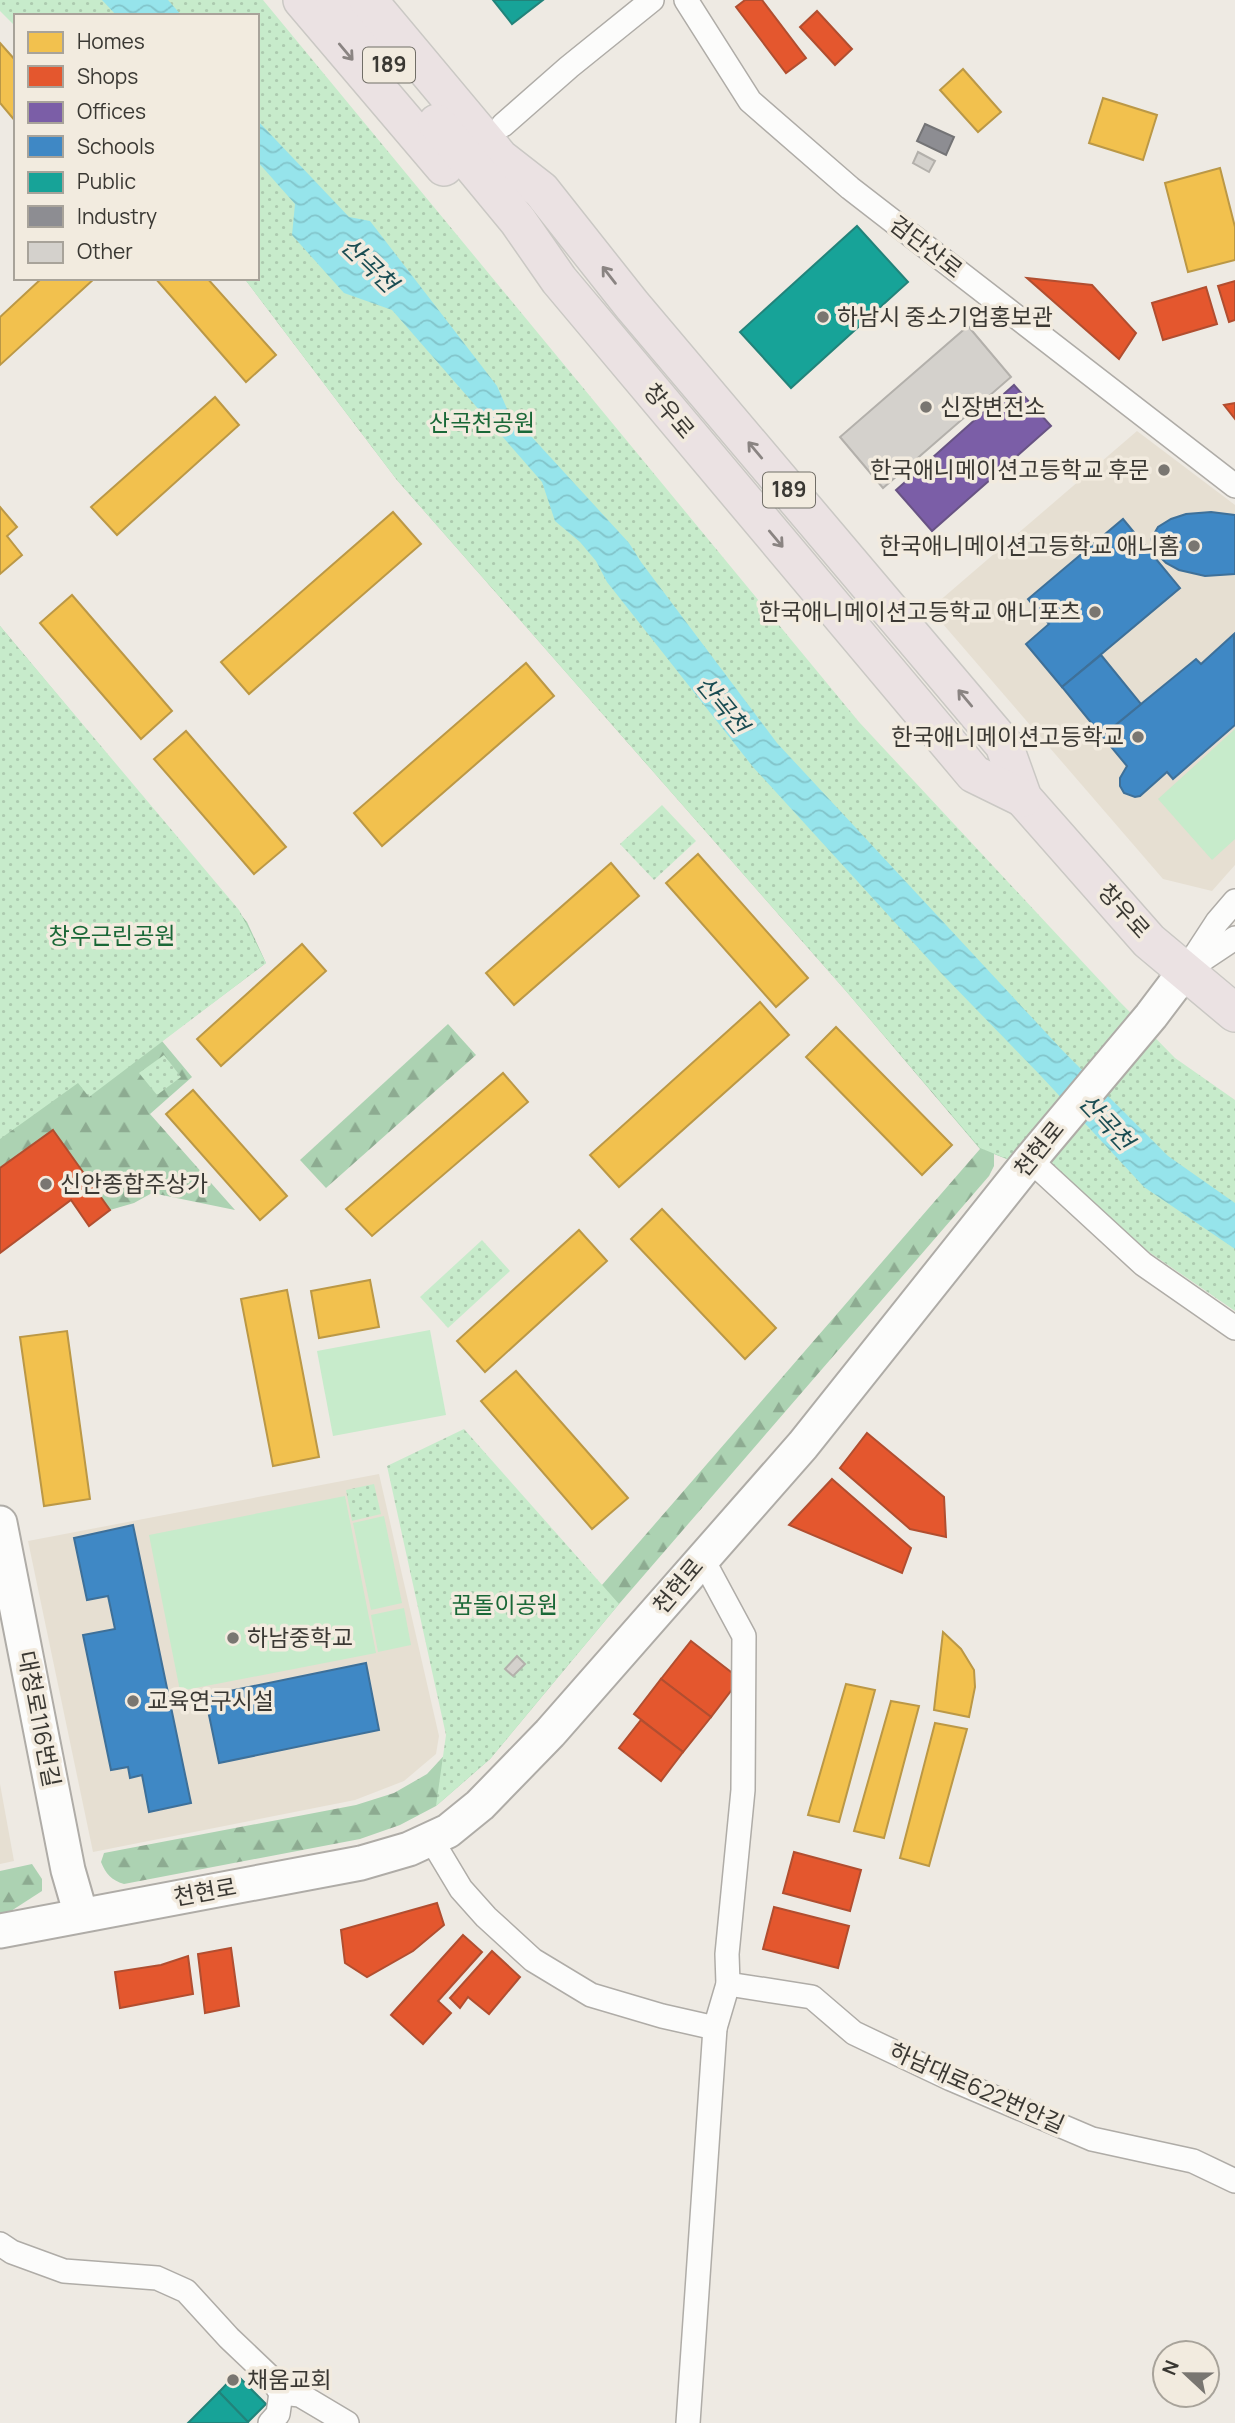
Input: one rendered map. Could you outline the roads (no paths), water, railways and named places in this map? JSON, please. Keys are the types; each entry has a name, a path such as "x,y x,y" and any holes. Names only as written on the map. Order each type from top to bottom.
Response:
{"main road":[{"path":"302,0 503,237 559,280"},
{"name":"창우로","path":"335,0 518,221 559,280 974,774 1023,798"},
{"name":"창우로","path":"368,0 500,158 541,190 632,305 1004,745 1023,798 1149,941 1235,1013"},
{"path":"400,0 516,142 541,190"},
{"name":"천현로","path":"0,1931 361,1863 409,1849 448,1831 480,1805 550,1733 803,1444 1185,971"},
{"name":"대청로116번길","path":"0,1523 68,1870 81,1915"}],"street":[{"path":"503,125 652,0"},
{"name":"검단산로","path":"686,0 750,101 850,188 1235,486"},
{"path":"1185,971 1217,922 1235,901"},
{"path":"1185,971 1235,938"},
{"path":"1030,1160 1143,1264 1235,1328"},
{"path":"688,2423 715,2028 727,1984 727,1954 743,1790 744,1636 702,1558"},
{"path":"431,1839 461,1889 486,1917 533,1960 591,1995 715,2028"},
{"name":"하남대로622번안길","path":"727,1984 812,1997 855,2032 951,2079 1092,2138 1193,2161 1235,2181"},
{"path":"0,2244 12,2252 64,2271 157,2278 186,2291 270,2377 281,2393 278,2414 270,2423"},
{"path":"281,2393 300,2395 347,2423"}],"water":[{"path":"102,0 168,0 180,14 115,14"},
{"name":"산곡천","path":"259,122 349,217 370,221 497,386 508,411 629,543 777,743 1063,1051 1168,1156 1235,1203 1235,1249 1144,1187 942,974 753,767 607,582 596,561 580,542 555,521 542,482 392,310 344,293 292,235 295,204 259,163"}],"place":[{"name":"하남시 중소기업홍보관","path":"823,317"},
{"name":"신장변전소","path":"926,407"},
{"name":"한국애니메이션고등학교 후문","path":"1164,470"},
{"name":"한국애니메이션고등학교 애니홈","path":"1194,546"},
{"name":"한국애니메이션고등학교 애니포츠","path":"1095,612"},
{"name":"한국애니메이션고등학교","path":"1138,737"},
{"name":"신안종합주상가","path":"46,1184"},
{"name":"하남중학교","path":"233,1638"},
{"name":"교육연구시설","path":"133,1701"},
{"name":"채움교회","path":"233,2380"}],"park label":[{"name":"산곡천공원","path":"482,423"},
{"name":"창우근린공원","path":"112,936"},
{"name":"꿈돌이공원","path":"505,1605"}]}
